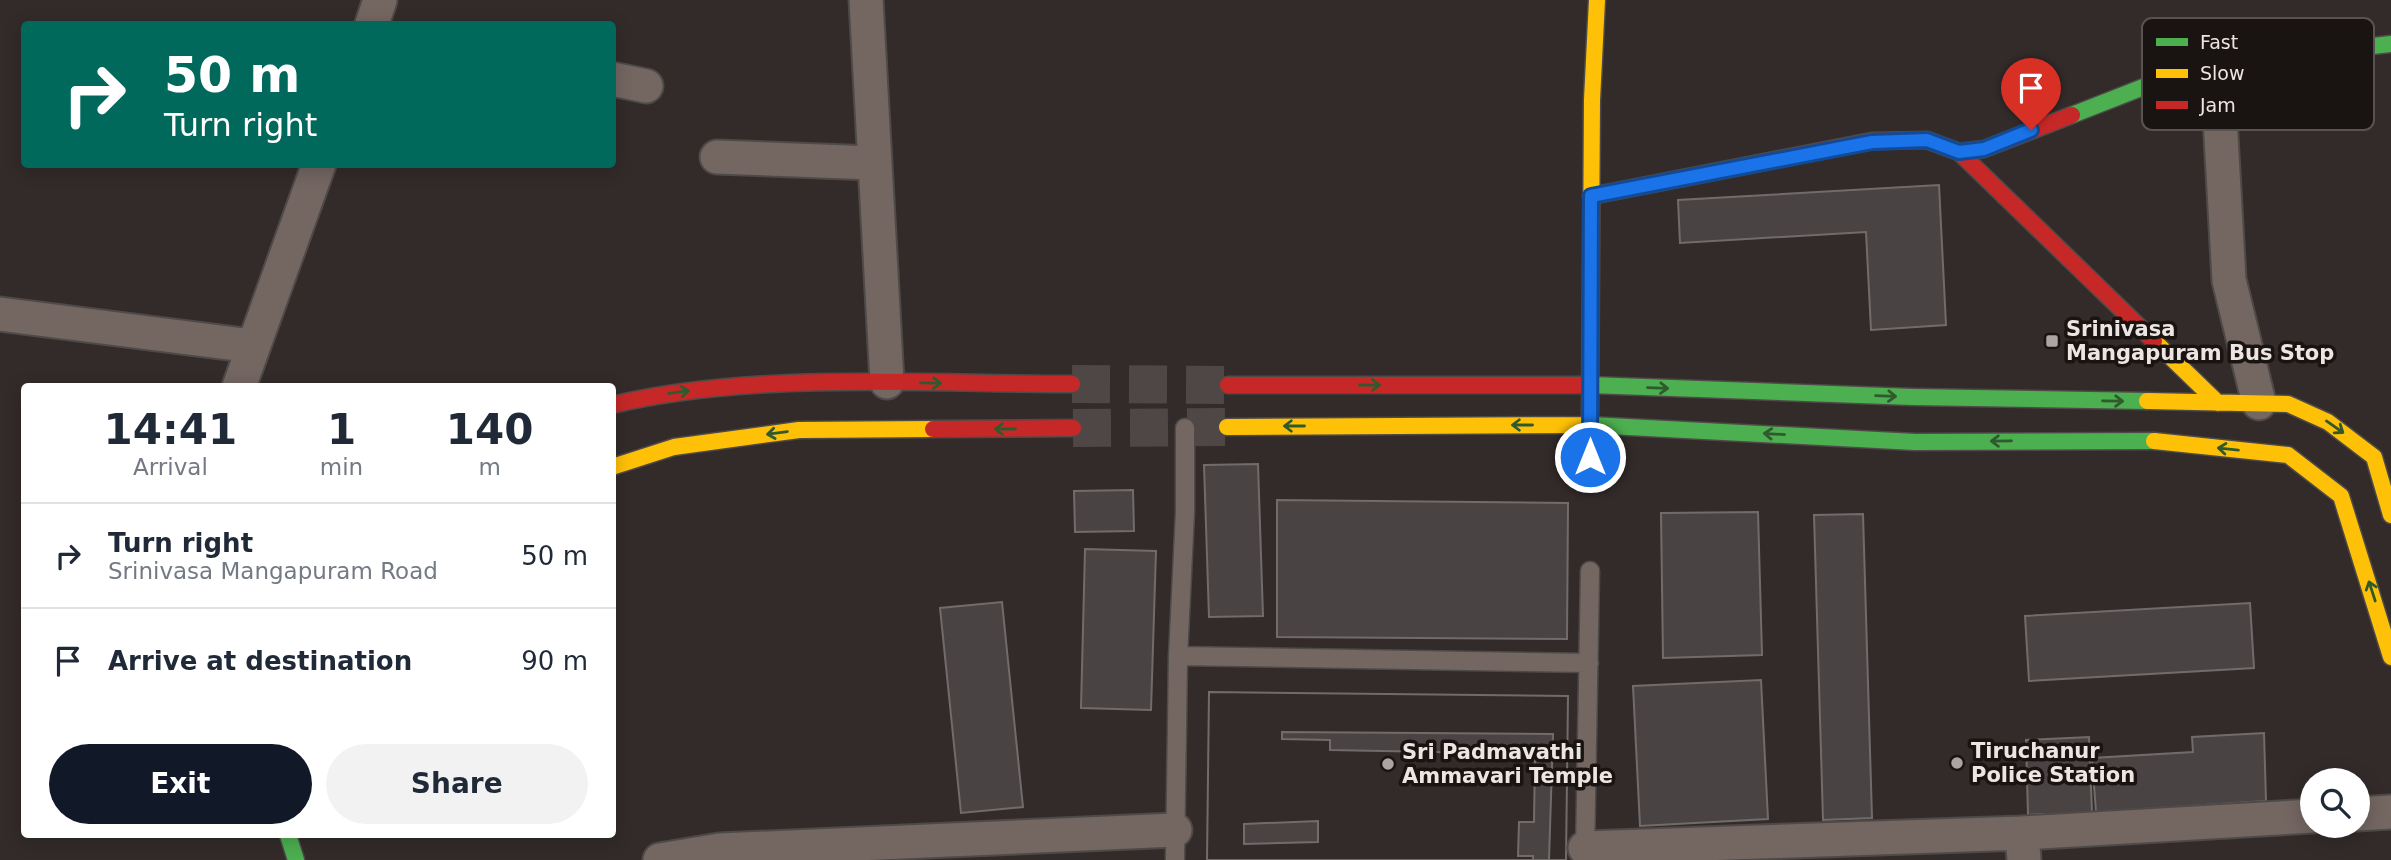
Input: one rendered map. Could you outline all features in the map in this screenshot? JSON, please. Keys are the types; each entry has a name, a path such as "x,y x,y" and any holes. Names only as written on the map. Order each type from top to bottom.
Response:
{"street":[{"path":"373,21 380,0"},
{"path":"866,0 887,382"},
{"path":"1590,425 1591,196 1597,0"},
{"path":"616,80 646,86"},
{"path":"1959,152 1984,149 2142,87"},
{"path":"2221,130 2229,280 2259,403"},
{"path":"1591,196 1872,142 1927,140 1959,152 2218,403"},
{"path":"717,157 873,163"},
{"path":"240,383 251,346 318,168"},
{"path":"0,314 251,346"},
{"path":"616,404 708,388 887,382 1072,384"},
{"path":"1228,384 1590,385 2288,404 2328,422 2374,457 2388,497"},
{"path":"1227,426 1590,425 1915,442 2134,439 2288,456 2341,496 2391,657"},
{"path":"616,466 674,447 799,430 1073,428"},
{"path":"2370,813 2391,812"},
{"path":"1585,854 2023,846 2300,817"},
{"path":"289,838 296,860"},
{"path":"660,860 720,850 1175,845"}],"lane":[{"path":"1590,425 1590,457"},
{"path":"1175,845 1185,428"},
{"path":"1585,854 1590,571"},
{"path":"1178,656 1590,663"}],"building":[{"path":"1939,185 1946,325 1871,330 1866,232 1680,243 1678,200"},
{"path":"1258,464 1263,616 1209,617 1204,465"},
{"path":"1133,490 1134,531 1075,532 1074,491"},
{"path":"1277,500 1568,503 1567,639 1277,637"},
{"path":"1758,512 1762,655 1663,658 1661,513"},
{"path":"1863,514 1872,818 1823,820 1814,515"},
{"path":"1085,549 1156,551 1151,710 1081,708"},
{"path":"1002,602 1023,807 961,813 940,608"},
{"path":"2250,603 2254,668 2029,681 2025,616"},
{"path":"1761,680 1768,819 1640,826 1633,686"},
{"name":"Sri Padmavathi Ammavari Temple","path":"1209,692 1568,696 1566,860 1549,860 1553,734 1282,732 1282,739 1330,740 1330,750 1535,754 1534,822 1519,822 1518,856 1533,856 1533,860 1207,860","holes":["1318,821 1318,842 1244,844 1244,824"]},
{"name":"Sri Padmavathi Ammavari Temple","path":"1209,692 1568,696 1566,860 1207,860"},
{"path":"2264,733 2266,801 2096,812 2092,758 2193,752 2192,737"},
{"path":"2089,737 2092,812 2077,813 2078,827 2044,828 2043,814 2028,815 2026,740"}],"tunnel":[{"path":"1072,384 1228,385"},
{"path":"1073,428 1227,427"}],"traffic: fast":[{"path":"2374,46 2391,44"},
{"path":"2072,115 2142,88"},
{"path":"1590,385 1913,397 2147,401"},
{"path":"1590,419 1590,425 1915,442 2154,441"},
{"path":"289,838 296,860"}],"traffic: slow":[{"path":"1590,419 1592,100 1597,0"},
{"path":"2154,341 2218,403"},
{"path":"2147,401 2288,404 2328,422 2374,457 2391,515"},
{"path":"1227,427 1590,425"},
{"path":"616,466 674,447 799,430 933,429"},
{"path":"2154,441 2288,455 2341,496 2391,657"}],"traffic: jam":[{"path":"1591,196 1872,141 1927,140 1959,152 1984,149 2072,115"},
{"path":"1959,152 2154,341"},
{"path":"616,404 667,394 781,383 1072,384"},
{"path":"1228,385 1590,385"},
{"path":"933,429 1073,428"}],"place":[{"name":"Srinivasa Mangapuram Bus Stop","path":"2052,341"},
{"name":"Tiruchanur Police Station","path":"1957,763"},
{"name":"Sri Padmavathi Ammavari Temple","path":"1388,764"}],"route":[{"path":"1590,457 1591,196 1872,142 1927,140 1959,152 1984,149 2031,130"}]}
